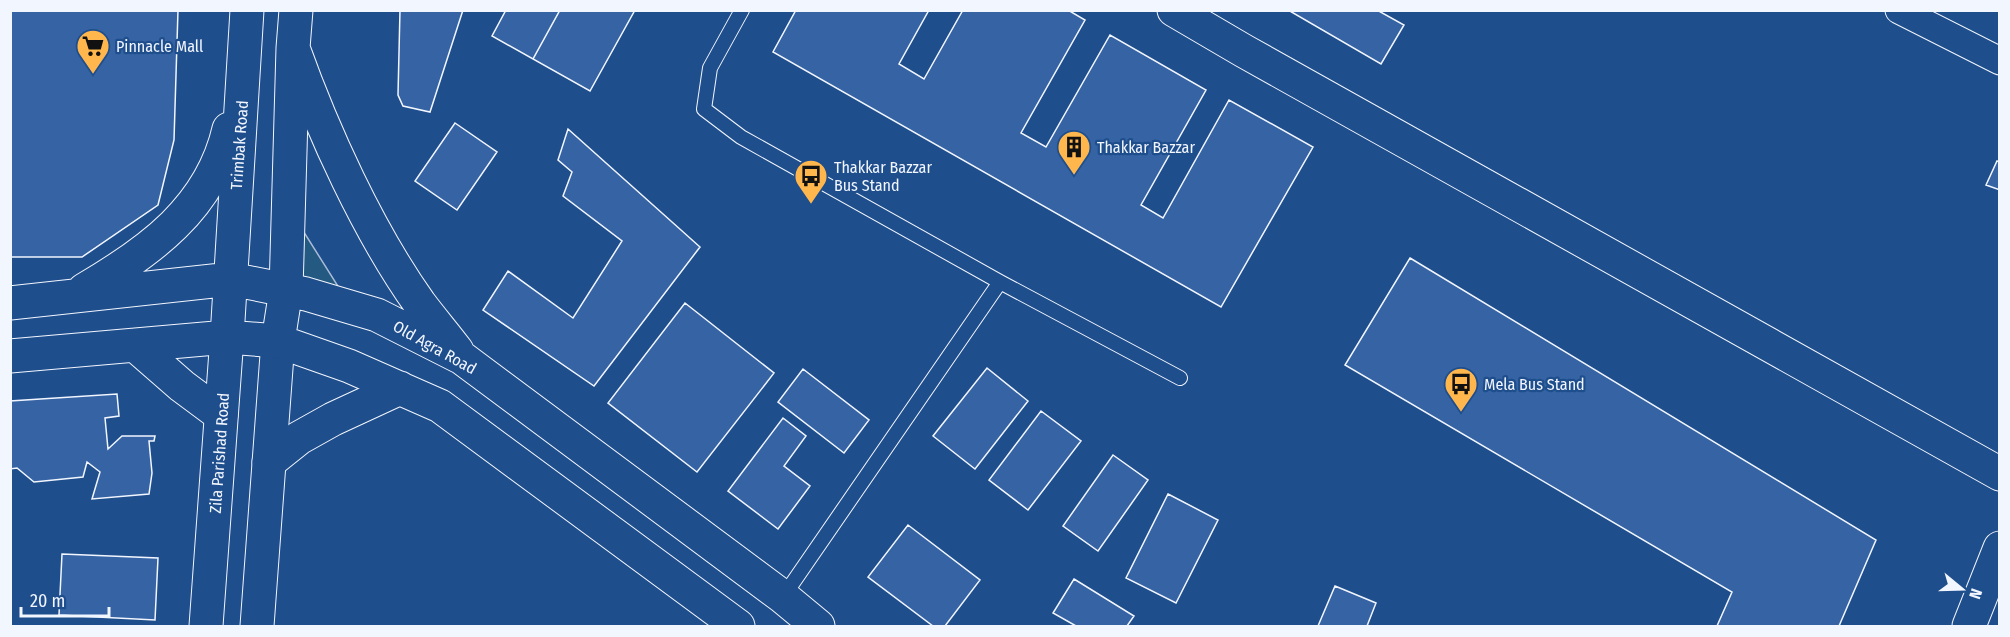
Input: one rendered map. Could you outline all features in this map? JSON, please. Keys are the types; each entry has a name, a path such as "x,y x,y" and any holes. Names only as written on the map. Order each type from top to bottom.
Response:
{"main road":[{"name":"Trimbak Road","path":"231,279 247,10"},
{"path":"257,627 278,341 286,290 296,10"},
{"path":"1174,10 2000,474"},
{"path":"293,48 310,95 371,225 419,303 462,358"},
{"path":"74,296 129,264 174,226 209,183 225,147 244,67"},
{"name":"Old Agra Road","path":"10,303 231,279 286,290 377,315 462,358 783,597 818,627"},
{"name":"Zila Parishad Road","path":"206,627 231,279"},
{"path":"10,356 227,336 278,341 349,366 440,406 738,627"},
{"path":"135,345 221,416"},
{"path":"270,462 299,438 369,401 400,388"},
{"path":"1969,627 2000,548"}],"street":[{"path":"1899,10 2000,61"}],"lane":[{"path":"742,10 710,68 704,109 741,137 1000,282 1180,378"},
{"path":"783,597 1000,282"}],"shaded area":[{"path":"295,218 346,299 293,271"}],"building":[{"name":"Pinnacle Mall","path":"10,10 178,10 174,140 158,205 82,257 10,257"},
{"path":"400,10 463,10 430,112 403,106 398,95"},
{"path":"506,10 560,10 533,59 492,36"},
{"path":"560,10 635,10 590,91 533,59"},
{"name":"Thakkar Bazzar","path":"796,10 929,10 899,64 924,79 963,10 1068,10 1085,20 1021,133 1046,147 1110,35 1206,90 1141,205 1163,218 1229,100 1313,147 1221,307 773,52"},
{"path":"1288,10 1377,10 1404,25 1381,64"},
{"path":"455,123 497,152 457,210 415,181"},
{"path":"568,129 700,247 594,386 483,310 508,271 573,318 622,241 563,196 572,172 558,160"},
{"path":"1997,161 2000,162 2000,190 1986,185"},
{"path":"1410,258 1876,540 1839,626 1717,626 1732,592 1345,365"},
{"path":"685,303 774,373 697,472 608,403"},
{"path":"987,368 1028,401 975,469 933,436"},
{"path":"803,369 869,420 844,453 778,402"},
{"path":"117,394 119,416 105,418 108,449 122,436 155,436 154,441 149,441 152,473 149,494 92,499 100,472 87,462 83,477 34,482 17,468 10,469 10,401"},
{"path":"1041,411 1081,441 1028,510 989,480"},
{"path":"783,418 806,436 784,466 810,486 778,529 728,491"},
{"path":"1113,455 1148,480 1098,551 1063,526"},
{"path":"1168,494 1218,520 1176,603 1126,578"},
{"path":"908,525 980,580 945,626 933,626 868,577"},
{"path":"62,554 158,558 155,620 59,615"},
{"path":"1074,579 1134,616 1127,626 1076,626 1053,613"},
{"path":"1335,586 1376,603 1367,626 1318,626"}],"place":[{"name":"Pinnacle Mall","path":"93,75"},
{"name":"Thakkar Bazzar","path":"1074,176"},
{"name":"Thakkar Bazzar Bus Stand","path":"811,205"},
{"name":"Mela Bus Stand","path":"1461,413"}]}
